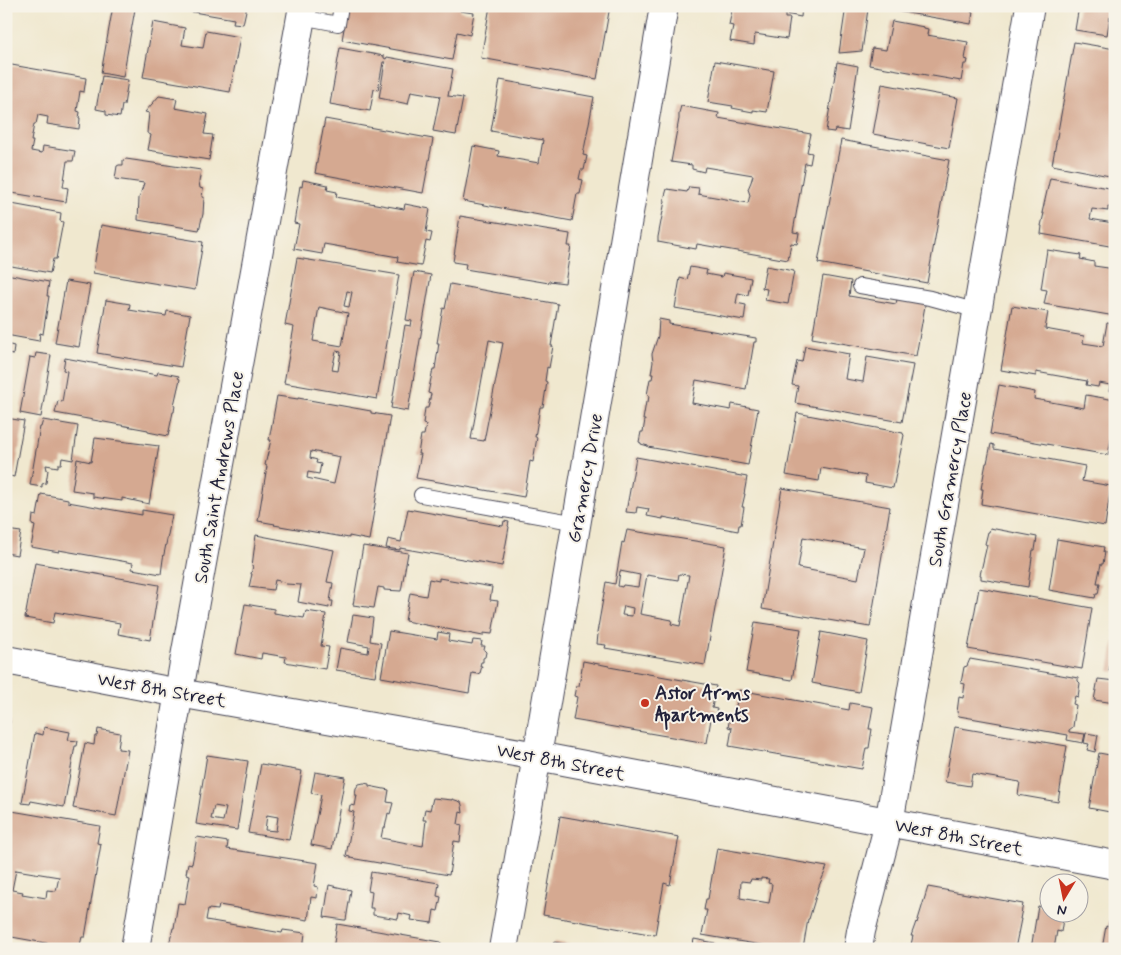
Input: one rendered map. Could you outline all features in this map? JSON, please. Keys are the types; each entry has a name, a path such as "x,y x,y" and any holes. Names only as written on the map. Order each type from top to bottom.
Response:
{"street":[{"name":"Gramercy Drive","path":"503,949 664,6"},
{"name":"South Gramercy Place","path":"858,949 889,824 1030,6"},
{"name":"South Saint Andrews Place","path":"135,949 179,692 302,11"},
{"name":"West 8th Street","path":"6,660 537,756 889,824 1115,865"}],"lane":[{"path":"302,11 338,24 341,6"},
{"path":"860,286 930,298 978,311"},
{"path":"421,495 577,523"}],"building":[{"path":"113,6 135,9 123,77 101,73"},
{"path":"164,6 247,6 243,24 233,23 234,19"},
{"path":"348,6 420,6 435,9 436,6 461,6 460,11 474,13 470,35 457,32 452,60 342,40"},
{"path":"490,6 610,6 597,79 481,58"},
{"path":"726,6 802,6 801,17 785,14 785,18 790,18 787,39 755,34 754,45 730,41 733,26 729,25 732,10 726,9"},
{"path":"846,6 868,9 862,51 839,53"},
{"path":"897,6 974,6 971,12 973,12 971,24 896,11"},
{"path":"1079,6 1115,6 1115,18 1110,17 1107,35 1075,30"},
{"path":"892,21 924,27 928,29 927,35 968,42 965,59 968,60 967,64 964,64 961,81 869,65 872,48 886,50"},
{"path":"153,22 185,28 182,45 203,48 206,31 240,37 230,92 143,77"},
{"path":"1074,42 1115,49 1115,177 1052,165"},
{"path":"340,48 384,56 386,59 387,57 453,69 448,96 463,98 456,135 433,131 440,96 411,91 408,104 379,98 385,62 383,62 378,90 374,89 370,111 330,104"},
{"path":"715,61 774,71 767,112 753,110 753,112 732,108 733,106 708,102"},
{"path":"837,62 858,66 848,131 835,129 834,132 826,131"},
{"path":"6,64 86,78 84,92 80,91 77,111 80,112 79,129 47,124 48,117 38,115 36,124 34,124 31,141 33,141 31,151 42,153 43,146 75,151 73,161 67,161 63,187 68,188 66,202 6,192"},
{"path":"102,76 128,80 120,117 106,115 106,111 96,109"},
{"path":"500,80 594,97 583,155 587,156 584,170 581,170 579,179 583,180 580,194 577,194 572,221 463,201 473,146 499,151 498,156 539,163 543,140 491,131"},
{"path":"882,84 958,98 949,148 873,134"},
{"path":"159,96 177,99 175,108 208,114 204,134 213,135 209,160 148,150 151,135 147,133 149,113 145,112"},
{"path":"681,106 719,113 718,118 811,134 807,152 812,153 810,164 805,163 793,232 799,233 797,244 791,243 788,260 697,244 696,249 658,242 667,189 687,192 689,187 699,188 698,194 748,203 750,195 748,189 753,175 705,167 704,172 692,169 692,165 671,162"},
{"path":"325,119 433,139 423,193 315,173"},
{"path":"841,140 949,160 927,283 818,263"},
{"path":"123,160 201,170 199,182 200,188 203,189 202,197 204,197 203,214 199,230 138,220 139,198 144,183 115,179 117,166 123,165"},
{"path":"1050,178 1115,189 1115,208 1108,207 1108,211 1092,209 1090,219 1113,223 1115,217 1115,247 1041,234 1044,213 1042,213"},
{"path":"303,180 328,185 327,190 337,192 336,197 404,209 405,204 430,209 426,232 432,233 430,242 426,241 421,266 397,262 398,257 324,244 322,254 294,249 299,224 294,223 300,186 302,187"},
{"path":"6,203 61,213 60,221 63,222 56,259 53,259 50,273 6,265"},
{"path":"460,216 570,234 568,246 571,246 565,283 549,281 549,283 465,269 466,264 453,262"},
{"path":"101,225 203,242 195,290 93,273"},
{"path":"1047,250 1081,255 1080,259 1094,262 1094,266 1115,269 1115,316 1044,304 1047,290 1041,289"},
{"path":"297,258 399,275 377,399 284,383 294,327 285,325","holes":["347,291 352,292 349,307 344,306","319,307 348,313 342,346 313,341","336,351 341,352 338,371 332,370"]},
{"path":"766,266 794,271 788,304 765,300 767,289 762,288"},
{"path":"690,267 707,270 706,274 722,277 723,273 751,278 748,295 738,293 736,303 746,305 744,320 675,308 680,278 687,280"},
{"path":"414,272 431,275 408,411 391,408 405,325 411,326 412,321 406,320"},
{"path":"6,274 49,282 47,296 49,296 43,334 40,333 39,341 6,335"},
{"path":"823,276 851,281 849,296 896,304 898,295 926,300 916,356 812,338"},
{"path":"66,281 90,285 79,347 55,343"},
{"path":"450,284 558,304 551,346 553,346 549,368 547,367 543,407 540,407 533,462 530,461 524,497 416,478 421,454 418,454 421,435 424,435 426,425 423,424 425,408 428,408 431,394 428,393 433,369 435,369 443,308 445,309","holes":["489,340 503,343 484,441 471,439"]},
{"path":"106,300 130,304 129,310 166,316 167,311 190,315 181,367 97,353"},
{"path":"1012,306 1048,312 1045,329 1084,336 1083,343 1103,346 1107,323 1115,324 1115,392 1109,391 1110,385 1099,383 1098,387 1086,385 1087,381 1036,372 1036,376 1001,370"},
{"path":"659,319 669,321 669,324 756,338 746,389 696,380 692,403 731,410 732,404 758,409 748,465 648,447 639,442 641,432 643,432 645,420 643,420 646,402 648,402 649,396 647,395 650,379 652,379 653,374 651,374 652,354 658,336"},
{"path":"6,344 14,346 13,355 9,354 8,358 6,358"},
{"path":"805,346 849,354 845,379 863,382 867,357 913,365 902,422 795,403 798,386 792,385 797,361 802,362"},
{"path":"36,353 51,355 41,417 20,413 30,357 35,358"},
{"path":"65,358 157,375 158,372 179,376 174,412 168,436 148,432 148,430 55,413 58,401 62,402 67,371 63,370"},
{"path":"999,385 1035,392 1034,399 1084,408 1086,395 1115,400 1115,419 1108,455 990,434"},
{"path":"277,396 298,398 390,416 369,540 258,521 267,466 265,465 271,440 269,440","holes":["311,451 340,457 334,484 307,478 308,472 319,474 321,464 316,463 317,460 310,458"]},
{"path":"797,413 903,433 893,488 865,483 866,476 821,468 819,481 786,475"},
{"path":"6,418 24,421 14,477 6,475"},
{"path":"43,420 78,426 73,460 62,458 61,464 58,464 58,467 46,465 48,470 46,483 42,484 42,487 30,485 40,427"},
{"path":"95,438 159,446 149,504 122,498 122,501 93,497 93,493 72,490 77,459 91,462"},
{"path":"991,444 994,445 994,449 1085,466 1082,481 1111,486 1105,526 981,504 983,489 981,489"},
{"path":"636,457 747,477 741,525 739,525 738,531 663,517 663,519 647,516 649,509 637,507 636,513 626,512"},
{"path":"782,488 890,507 870,627 762,609","holes":["803,537 864,548 858,579 798,568"]},
{"path":"41,494 68,499 68,502 142,515 142,510 172,515 161,574 132,569 133,563 31,547 35,526 32,525 33,515 37,516"},
{"path":"408,509 503,526 504,521 509,522 502,566 400,548 400,550 386,548 388,539 401,542"},
{"path":"990,528 1037,537 1035,550 1033,550 1028,587 981,579 980,575 987,545 985,544"},
{"path":"6,530 21,532 17,555 6,553"},
{"path":"627,530 726,546 705,665 605,648 606,645 597,644 597,633 606,582 615,584 622,542 624,543","holes":["620,571 640,575 638,587 618,586","679,574 689,575 680,626 671,624 672,620 640,614 647,575 678,580","624,606 633,608 632,616 622,615"]},
{"path":"256,535 334,550 327,582 333,583 330,601 333,601 332,607 298,602 301,585 286,584 275,580 273,590 249,587"},
{"path":"1057,539 1104,547 1103,564 1101,564 1097,583 1100,583 1098,594 1096,594 1095,598 1049,590"},
{"path":"363,546 408,553 401,591 384,590 384,588 378,587 374,608 353,605"},
{"path":"35,563 159,585 150,640 118,634 120,623 55,612 53,623 25,618"},
{"path":"439,578 492,587 490,600 498,601 492,634 483,633 483,636 405,621 410,593 426,596 429,579 439,581"},
{"path":"979,588 1092,608 1082,669 968,649"},
{"path":"245,604 274,609 274,613 304,618 306,611 326,614 321,646 329,647 325,669 285,662 286,657 262,653 261,659 236,654"},
{"path":"353,615 373,618 370,641 381,643 375,676 336,670 340,648 368,653 369,646 348,642"},
{"path":"755,622 801,629 792,680 746,672"},
{"path":"389,631 437,639 438,632 449,634 448,641 472,645 473,640 482,641 481,646 485,646 485,657 483,662 481,662 480,673 472,673 469,693 381,677"},
{"path":"821,632 868,641 859,692 812,683"},
{"path":"1115,642 1115,672 1109,671"},
{"path":"970,659 1078,678 1080,683 1078,697 1075,696 1073,704 1076,705 1073,727 1069,732 1085,734 1083,743 1067,740 1068,735 959,716 957,712 959,697 963,698 965,684 961,683 964,667 967,666"},
{"name":"Astor Arms Apartments","path":"583,661 716,686 712,708 717,709 715,720 711,719 707,743 573,720 577,697 574,696 576,686 579,686"},
{"path":"1098,679 1115,681 1115,703 1094,700"},
{"path":"739,690 849,710 850,703 873,707 869,729 872,729 869,748 866,748 862,769 729,746 732,728 728,727 730,717 734,717"},
{"path":"6,721 10,721 7,738 6,738"},
{"path":"44,727 70,732 68,740 78,741 77,746 75,746 64,807 31,801 30,804 22,803 35,733 43,735"},
{"path":"955,727 1067,746 1058,802 1018,795 1020,782 972,774 970,786 945,782"},
{"path":"98,729 120,733 118,749 128,750 116,816 73,808 85,743 94,745"},
{"path":"1086,733 1098,735 1095,752 1087,750 1089,744 1084,743"},
{"path":"1099,753 1115,756 1115,813 1089,808"},
{"path":"207,755 248,761 237,830 196,824","holes":["214,806 226,808 223,821 211,819"]},
{"path":"261,764 302,771 289,840 248,833","holes":["267,815 278,817 276,831 265,830"]},
{"path":"315,772 345,777 332,849 311,845 321,795 311,793"},
{"path":"359,784 369,784 369,786 389,790 387,802 393,803 381,838 423,846 426,820 423,820 425,809 430,810 433,798 452,799 461,802 463,813 460,812 458,824 462,825 460,842 454,841 449,875 346,856 354,812 349,811 350,805 355,806 356,788"},
{"path":"6,810 100,826 97,843 101,844 85,937 82,937 79,949 6,936","holes":["16,870 59,877 56,891 47,890 46,898 22,894 23,892 12,890"]},
{"path":"560,816 679,837 670,885 664,883 655,935 543,915"},
{"path":"197,837 228,842 227,849 318,863 314,886 318,887 317,898 311,897 308,920 219,905 218,910 208,909 206,920 282,933 283,930 305,933 303,949 168,949 178,903 185,904 190,875 186,874 188,863 192,864"},
{"path":"717,848 827,867 808,919 803,949 779,948 702,935 707,910 704,910 706,899 708,899","holes":["751,879 769,879 768,883 772,884 769,903 740,898 741,881 750,882"]},
{"path":"371,872 439,883 437,896 441,897 438,911 434,910 432,923 411,920 412,916 399,913 398,919 373,915 373,908 370,908 372,892 368,891"},
{"path":"329,885 351,890 346,920 324,917"},
{"path":"928,887 1023,904 1015,949 910,949 913,936 911,936"},
{"path":"1038,906 1038,922 1062,922 1061,932 1057,931 1054,949 1031,949"},
{"path":"1110,918 1115,919 1115,949 1102,949 1106,926 1108,927"},
{"path":"337,924 441,942 439,949 333,949"},
{"path":"694,939 715,943 714,949 692,949"},
{"path":"554,942 586,948 586,949 552,949"}],"place":[{"name":"Astor Arms Apartments","path":"645,703"}]}
